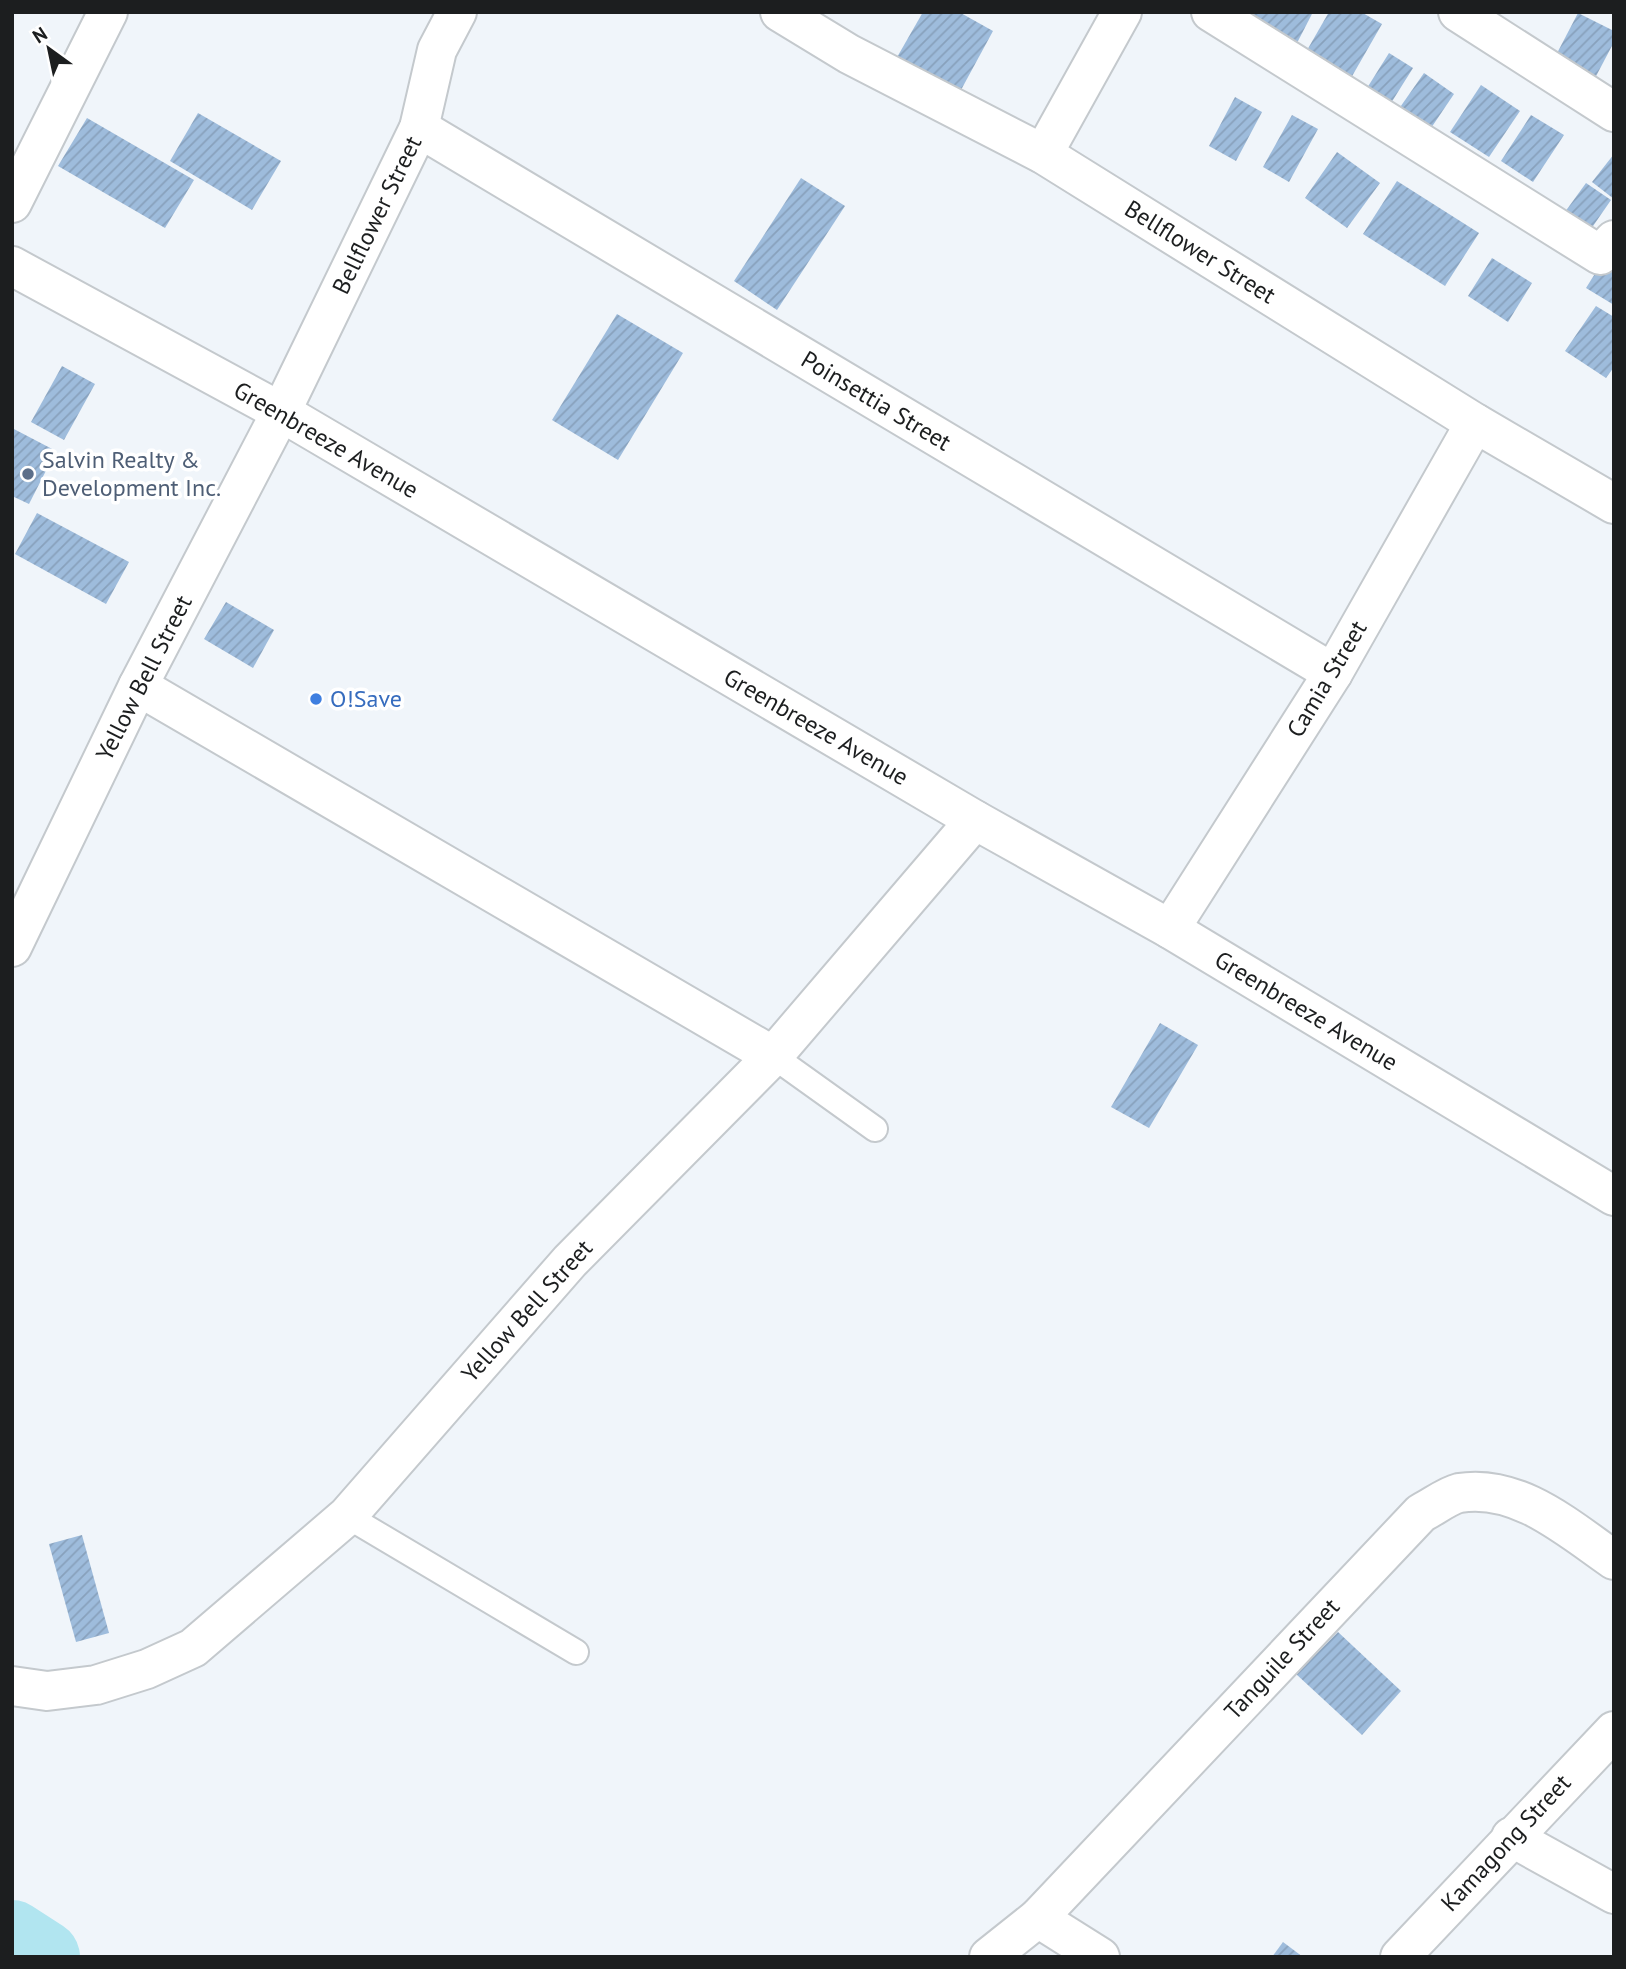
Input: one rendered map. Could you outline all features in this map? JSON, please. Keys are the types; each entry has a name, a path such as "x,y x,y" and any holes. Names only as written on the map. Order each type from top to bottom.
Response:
{"street":[{"path":"12,203 108,12"},
{"name":"Bellflower Street","path":"281,412 419,128 437,50 457,12"},
{"name":"Bellflower Street","path":"780,12 849,54 1043,154 1475,423 1614,504"},
{"path":"1043,154 1122,12"},
{"path":"1211,12 1600,254 1614,240"},
{"path":"1458,12 1614,112"},
{"name":"Poinsettia Street","path":"419,128 1333,673"},
{"name":"Greenbreeze Avenue","path":"12,266 281,412 975,820 1170,929 1614,1196"},
{"name":"Yellow Bell Street","path":"12,947 138,686 281,412"},
{"name":"Camia Street","path":"1170,929 1333,673 1475,423"},
{"path":"138,686 773,1056"},
{"name":"Yellow Bell Street","path":"12,1686 47,1691 96,1685 147,1668 193,1648 347,1516 569,1261 773,1056 975,820"},
{"name":"Tanguile Street","path":"989,1957 1038,1918 1421,1513 1457,1493 1490,1492 1537,1508 1614,1560"},
{"name":"Kamagong Street","path":"1400,1957 1511,1836 1614,1731"},
{"path":"1511,1836 1614,1894"},
{"path":"1038,1918 1100,1957"}],"lane":[{"path":"773,1056 875,1129"},
{"path":"347,1516 576,1652"}],"building":[{"path":"923,12 959,12 993,31 955,101 892,66"},
{"path":"1248,12 1313,12 1297,43 1246,16"},
{"path":"1329,12 1361,12 1382,24 1351,78 1306,52"},
{"path":"1578,13 1614,31 1614,42 1594,80 1554,59"},
{"path":"1389,53 1413,68 1386,111 1362,96"},
{"path":"1424,73 1454,94 1427,134 1396,113"},
{"path":"1481,85 1520,111 1489,157 1450,132"},
{"path":"1235,97 1262,112 1236,161 1209,146"},
{"path":"198,113 281,161 252,210 170,161"},
{"path":"1292,115 1318,129 1289,182 1263,167"},
{"path":"1531,115 1564,135 1533,182 1501,161"},
{"path":"87,118 194,180 165,228 58,166"},
{"path":"1337,152 1380,183 1347,228 1305,198"},
{"path":"1614,154 1614,199 1592,182"},
{"path":"801,178 845,206 777,310 734,281"},
{"path":"1397,181 1479,233 1445,286 1363,234"},
{"path":"1586,183 1611,200 1582,242 1557,223"},
{"path":"1608,253 1614,256 1614,305 1586,288"},
{"path":"1492,258 1532,283 1508,322 1468,296"},
{"path":"1596,306 1614,317 1614,367 1606,378 1565,351"},
{"path":"617,314 683,353 618,460 552,420"},
{"path":"62,366 95,384 64,440 31,422"},
{"name":"Salvin Realty & Development Inc.","path":"12,428 56,451 29,504 12,496"},
{"path":"37,513 129,562 106,604 15,554"},
{"path":"226,602 274,630 253,668 204,639"},
{"path":"1160,1023 1198,1045 1149,1128 1111,1107"},
{"path":"82,1535 109,1633 76,1642 49,1544"},
{"path":"1338,1632 1401,1691 1362,1735 1296,1674"},
{"path":"1283,1942 1303,1957 1272,1957"}],"waterway":[{"path":"12,1937 43,1957"}],"place":[{"name":"Salvin Realty & Development Inc.","path":"28,474"},
{"name":"O!Save","path":"316,699"}]}
